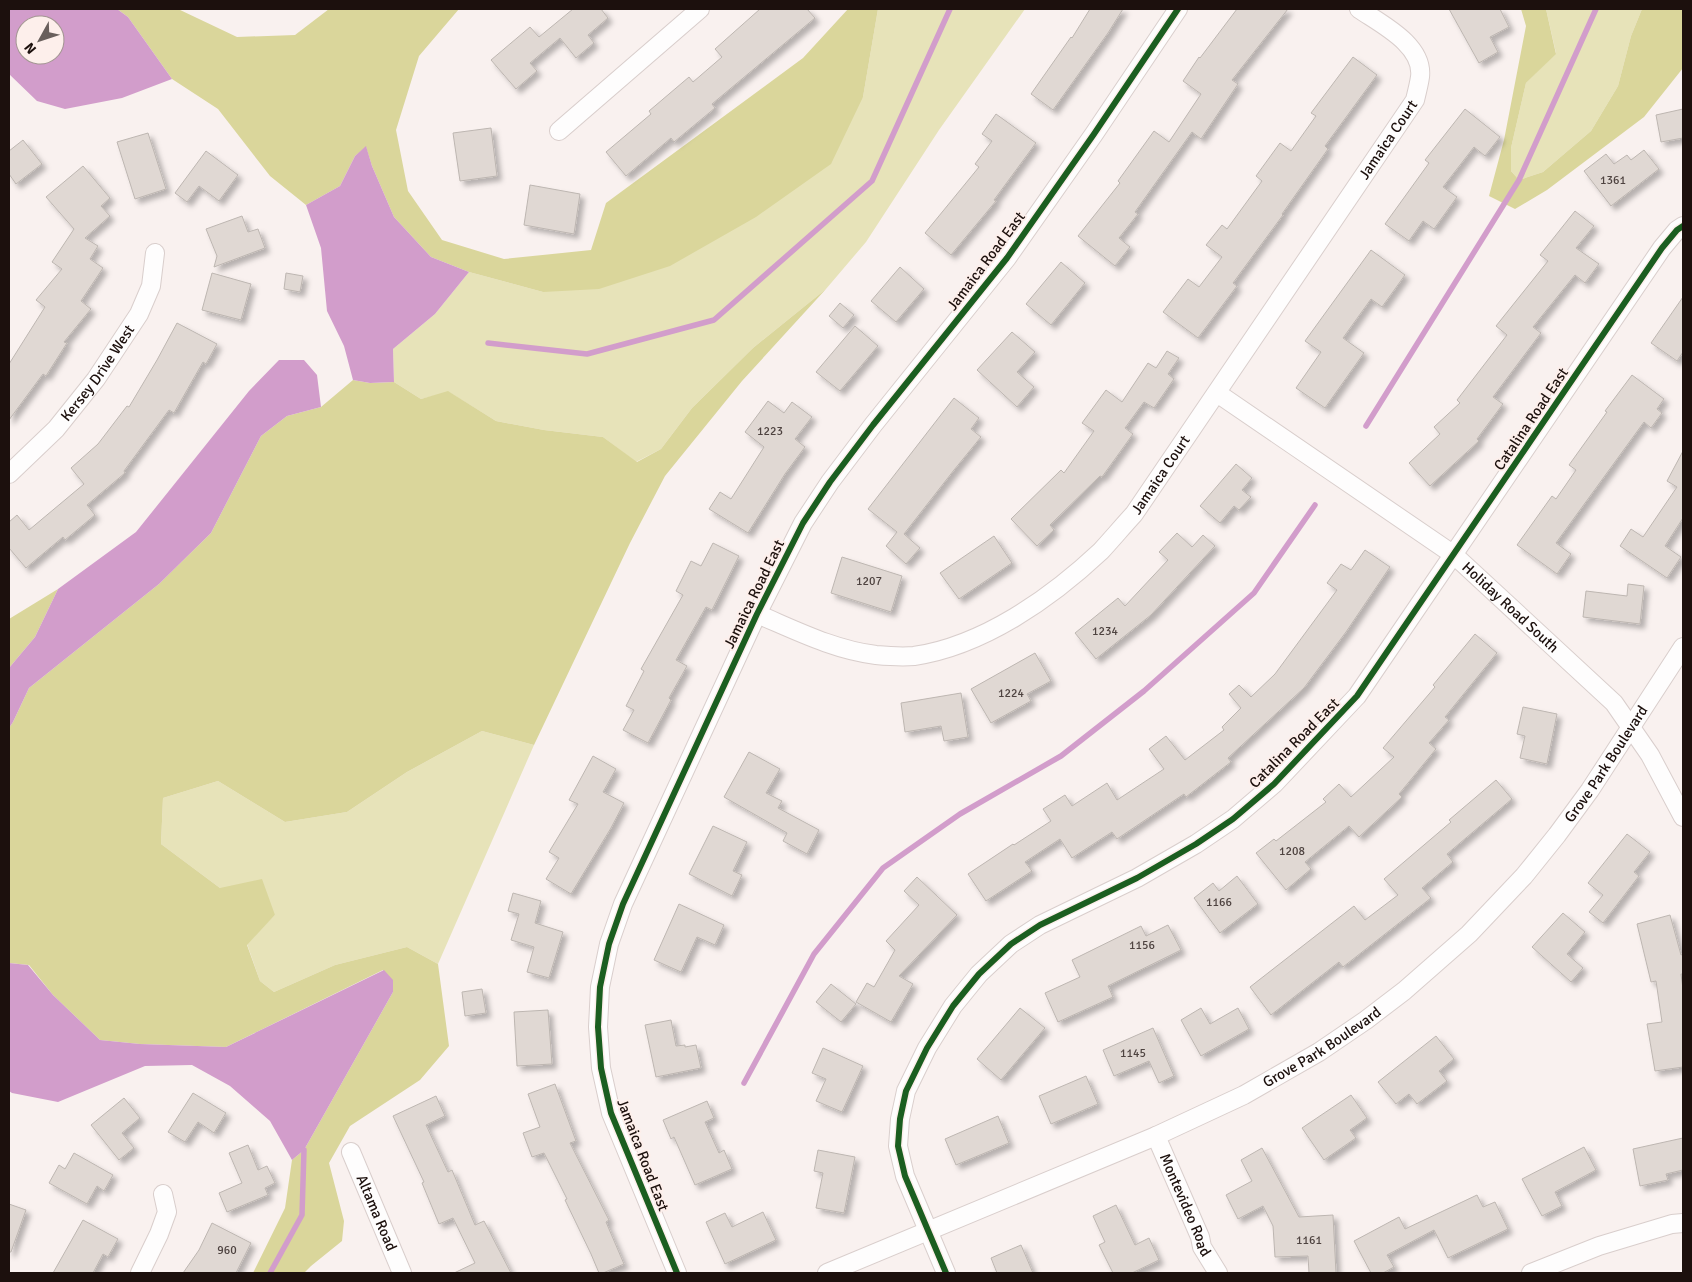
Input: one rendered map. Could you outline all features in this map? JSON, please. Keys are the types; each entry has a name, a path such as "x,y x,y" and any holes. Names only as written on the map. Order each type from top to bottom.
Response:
{"street":[{"path":"558,131 700,9"},
{"name":"Jamaica Road East","path":"677,1273 611,1112 601,1068 598,1028 600,987 609,944 623,904 757,614 803,523 830,482 873,425 1007,258 1094,134 1178,9"},
{"name":"Jamaica Court","path":"757,614 834,646 875,654 912,656 950,648 983,634 1027,610 1063,584 1101,550 1134,514 1415,100 1421,75 1416,54 1403,38 1359,9"},
{"name":"Catalina Road East","path":"946,1273 905,1176 898,1146 900,1118 906,1091 928,1048 953,1006 979,974 1011,944 1040,925 1137,878 1196,844 1233,819 1274,784 1357,696 1662,248 1677,230 1683,226"},
{"name":"Kersey Drive West","path":"9,474 56,429 96,379 139,314 151,286 155,253"},
{"name":"Holiday Road South","path":"1217,393 1454,555 1614,703 1650,755 1683,818"},
{"name":"Grove Park Boulevard","path":"827,1273 1156,1136 1244,1095 1319,1052 1366,1020 1404,991 1470,934 1524,876 1590,790 1683,647"},
{"name":"Montevideo Road","path":"1156,1136 1200,1237 1202,1247 1218,1273"},
{"name":"Altama Road","path":"351,1152 402,1273"},
{"path":"140,1273 160,1234 167,1212 163,1194"},
{"path":"1531,1273 1599,1246 1683,1222"}],"shaded area":[{"path":"9,9 117,9 128,17 172,79 122,98 65,109 37,101 9,74"},
{"path":"117,9 178,9 237,37 295,35 329,9 459,9 419,56 396,130 408,191 442,240 504,259 591,250 606,203 803,58 848,9 878,9 863,97 831,164 756,217 670,266 599,289 543,292 469,272 431,257 394,217 366,147 355,156 340,186 306,205 270,176 218,109 172,79 128,17"},
{"path":"878,9 1025,9 939,130 866,242 826,289 753,348 692,408 661,449 636,462 603,437 544,430 496,421 449,392 421,399 394,382 393,349 435,314 469,272 543,292 863,97"},
{"path":"1521,9 1546,9 1556,54 1526,83 1511,148 1511,171 1519,180 1543,172 1591,131 1618,86 1631,36 1642,9 1683,9 1683,68 1644,117 1547,190 1515,209 1489,196 1504,140 1526,26"},
{"path":"1546,9 1642,9 1631,36 1618,86 1591,131 1543,172 1519,180 1511,171 1511,148 1526,83 1556,53"},
{"path":"366,146 372,166 394,217 431,257 469,272 435,314 393,349 394,382 370,383 353,380 344,346 327,311 321,248 306,205 340,186 355,156"},
{"path":"826,289 742,381 665,476 630,543 534,745 482,731 407,772 347,812 285,822 218,781 163,798 161,844 220,888 262,879 275,915 247,945 260,981 274,992 335,965 407,947 438,964 449,1046 420,1080 350,1126 329,1163 344,1221 342,1241 304,1273 253,1273 285,1208 292,1160 304,1150 393,992 383,970 226,1047 140,1044 100,1040 53,995 29,965 9,963 9,728 29,688 159,584 211,533 261,436 287,416 321,407 353,380 370,383 394,382 421,399 448,391 496,421 544,430 603,437 637,462 661,449 692,408 753,348"},
{"path":"279,360 304,360 317,375 321,407 287,416 261,436 211,533 159,584 29,688 9,728 9,668 35,637 58,589 136,532 249,391"},
{"path":"58,589 35,637 9,668 9,619"},
{"path":"482,731 534,745 438,964 407,947 335,965 274,992 260,981 247,944 275,915 220,888 161,844 163,798 218,781 285,822 347,812 407,772"},
{"path":"9,963 28,965 53,995 100,1040 140,1044 226,1047 384,970 393,980 393,992 304,1150 292,1160 270,1121 230,1086 192,1065 145,1066 58,1102 9,1091"}],"building":[{"path":"573,9 601,9 608,18 588,35 594,43 576,58 560,38 530,63 537,71 516,89 491,60 530,27 539,37"},
{"path":"760,9 807,9 815,18 712,104 715,108 674,142 671,138 626,176 606,152 651,114 649,111 689,77 693,82 722,57 715,49"},
{"path":"1090,9 1123,9 1053,110 1031,94 1072,38"},
{"path":"1237,9 1288,9 1232,80 1238,84 1201,139 1192,132 1135,212 1138,214 1119,238 1130,247 1115,266 1078,236 1120,183 1118,181 1154,131 1169,142 1201,94 1183,81 1199,57"},
{"path":"1449,9 1500,9 1509,27 1490,37 1498,52 1479,63"},
{"path":"1353,57 1377,75 1325,146 1328,149 1233,283 1237,286 1198,338 1163,312 1188,279 1199,287 1222,257 1206,245 1222,225 1227,229 1262,181 1256,176 1280,143 1291,151 1316,116 1311,113"},
{"path":"1465,109 1500,137 1485,156 1474,147 1443,187 1457,197 1434,229 1423,221 1409,241 1385,224 1429,163 1425,160"},
{"path":"1683,109 1683,138 1661,142 1656,115"},
{"path":"996,114 1036,143 994,200 996,201 951,255 925,233 979,167 975,164 992,141 982,134"},
{"path":"491,128 497,176 460,181 453,133"},
{"path":"148,133 166,189 135,199 117,142"},
{"path":"23,140 42,164 16,184 9,174 9,151"},
{"path":"1644,150 1659,169 1611,206 1584,171 1606,154 1614,164 1627,155 1631,160"},
{"path":"206,151 238,175 219,201 199,186 187,202 175,193"},
{"path":"83,166 110,198 101,206 110,216 85,238 98,246 90,259 103,268 81,301 91,309 64,342 67,343 46,376 43,374 9,420 9,364 45,307 36,300 62,269 52,262 74,229 46,197"},
{"path":"530,185 580,194 574,234 524,225"},
{"path":"1575,211 1594,226 1576,248 1599,264 1585,283 1575,275 1533,327 1541,333 1493,397 1503,404 1477,439 1479,441 1430,486 1409,463 1440,434 1434,427 1460,403 1457,400 1507,335 1496,326 1548,261 1540,255"},
{"path":"242,216 248,232 258,229 265,248 214,267 217,256 206,229"},
{"path":"1371,250 1405,275 1382,307 1371,299 1343,338 1364,353 1325,408 1296,388 1321,352 1305,341"},
{"path":"1061,262 1085,283 1051,325 1026,304"},
{"path":"900,267 924,289 896,322 871,301"},
{"path":"212,273 251,284 241,320 202,310"},
{"path":"286,273 303,276 300,292 284,289"},
{"path":"1683,297 1683,352 1677,361 1651,343"},
{"path":"840,303 854,315 843,328 829,316"},
{"path":"177,323 217,344 206,364 203,362 174,413 169,410 124,471 125,473 87,505 95,515 65,540 63,537 26,568 9,548 9,522 17,515 29,530 84,484 71,468 98,444 127,406 129,407"},
{"path":"855,326 878,346 840,391 816,372"},
{"path":"1012,332 1035,352 1017,372 1034,387 1017,407 977,370"},
{"path":"1167,351 1179,358 1168,374 1174,379 1154,408 1144,402 1125,428 1133,434 1102,477 1100,476 1050,525 1054,530 1037,546 1011,519 1061,470 1064,473 1094,431 1082,423 1106,390 1122,402 1148,363 1156,368"},
{"path":"1632,375 1664,399 1657,409 1662,413 1651,428 1644,422 1556,543 1571,554 1557,574 1517,545 1552,496 1556,499 1576,470 1569,465"},
{"path":"954,398 979,418 971,429 981,437 904,534 920,548 906,564 886,546 897,532 868,509"},
{"path":"768,401 784,413 792,402 812,417 795,439 805,447 785,474 748,533 709,509 720,492 731,499 764,447 745,432"},
{"path":"1683,451 1683,518 1665,546 1681,557 1667,578 1620,546 1631,529 1643,537 1677,487 1667,481"},
{"path":"1236,464 1252,478 1242,490 1251,497 1239,510 1234,506 1220,523 1200,506"},
{"path":"1177,533 1192,547 1203,535 1215,546 1151,615 1096,659 1075,633 1118,598 1125,606 1168,560 1159,552"},
{"path":"994,536 1012,563 959,599 940,573"},
{"path":"713,543 739,556 712,610 706,607 676,660 687,666 669,698 671,700 648,743 623,730 634,710 626,706 644,671 641,669 683,595 676,591 691,561 701,566"},
{"path":"1365,550 1390,567 1346,632 1304,688 1228,758 1231,762 1186,797 1184,794 1117,839 1112,832 1072,858 1060,839 1025,862 1032,871 986,901 968,874 1051,821 1043,809 1065,795 1072,806 1107,783 1117,800 1164,769 1149,749 1166,736 1185,760 1224,730 1222,727 1241,708 1229,694 1239,685 1251,697 1275,674 1337,590 1327,583 1341,564 1351,570"},
{"path":"842,557 902,576 891,612 831,593"},
{"path":"1628,584 1644,586 1640,624 1583,617 1586,591 1627,596"},
{"path":"1475,634 1497,653 1445,717 1449,720 1429,743 1436,749 1399,794 1402,797 1359,837 1349,826 1305,862 1311,869 1286,890 1256,853 1274,839 1276,841 1326,802 1323,799 1339,784 1351,797 1394,757 1383,748 1435,687 1433,685"},
{"path":"1035,653 1051,681 1027,694 1031,701 991,723 971,689"},
{"path":"961,693 968,737 944,741 941,726 905,732 901,703"},
{"path":"1523,707 1557,714 1547,764 1520,758 1525,736 1517,734"},
{"path":"749,752 780,769 766,793 782,801 778,808 819,830 807,854 783,841 787,833 724,797"},
{"path":"593,756 616,769 603,792 624,803 571,894 546,879 559,858 549,852 578,804 569,800"},
{"path":"1496,780 1512,799 1447,854 1453,862 1422,888 1431,898 1343,967 1339,962 1271,1015 1250,987 1354,906 1365,920 1398,895 1384,879 1451,822 1449,820"},
{"path":"713,826 747,842 733,871 742,875 732,896 689,874"},
{"path":"1627,834 1650,852 1634,872 1639,876 1603,923 1589,912 1603,895 1588,883"},
{"path":"1237,876 1258,904 1220,933 1194,898 1213,883 1219,891"},
{"path":"917,877 957,915 899,976 913,984 891,1022 856,1002 867,983 874,987 895,950 886,941 919,905 904,891"},
{"path":"513,893 541,901 535,923 563,932 549,978 527,972 534,947 511,940 519,914 508,911"},
{"path":"679,904 724,925 715,945 697,937 681,972 654,960"},
{"path":"1563,913 1585,932 1567,954 1583,968 1571,982 1532,947"},
{"path":"1670,915 1681,955 1683,954 1683,974 1681,974 1683,989 1683,1067 1655,1071 1647,1024 1662,1022 1656,981 1651,982 1637,924"},
{"path":"1168,925 1181,950 1108,986 1113,997 1058,1022 1045,993 1080,977 1072,960 1141,926 1146,936"},
{"path":"831,984 856,1004 841,1022 816,1002"},
{"path":"482,989 486,1013 465,1016 462,992"},
{"path":"1020,1008 1045,1028 1001,1080 977,1059"},
{"path":"1201,1008 1210,1024 1238,1008 1249,1029 1201,1056 1181,1020"},
{"path":"548,1010 552,1064 517,1066 514,1012"},
{"path":"671,1020 676,1046 696,1045 701,1068 656,1077 645,1025"},
{"path":"1153,1028 1174,1076 1159,1083 1149,1061 1114,1076 1103,1050"},
{"path":"1436,1036 1454,1059 1439,1071 1447,1081 1417,1104 1409,1094 1396,1104 1378,1082"},
{"path":"823,1048 863,1066 842,1112 816,1101 826,1079 812,1073"},
{"path":"1086,1076 1098,1104 1051,1124 1039,1096"},
{"path":"555,1084 576,1141 570,1143 609,1220 606,1222 624,1264 603,1273 599,1273 565,1200 567,1199 544,1153 532,1157 523,1133 540,1127 528,1094"},
{"path":"193,1093 226,1113 214,1133 198,1122 185,1142 168,1132"},
{"path":"1351,1095 1367,1118 1350,1130 1356,1138 1324,1160 1302,1128"},
{"path":"436,1096 445,1116 426,1125 448,1172 452,1170 475,1225 484,1221 511,1273 454,1273 475,1263 453,1218 439,1224 422,1183 424,1182 393,1116"},
{"path":"124,1098 140,1118 122,1133 134,1148 119,1160 91,1125"},
{"path":"707,1101 714,1118 705,1122 719,1153 724,1150 732,1169 695,1185 674,1137 671,1139 663,1120"},
{"path":"998,1116 1009,1143 956,1165 945,1139"},
{"path":"1683,1138 1683,1170 1666,1174 1668,1180 1640,1186 1633,1149"},
{"path":"248,1145 258,1170 267,1166 275,1183 265,1188 268,1195 227,1212 219,1193 242,1183 229,1153"},
{"path":"1584,1147 1596,1170 1555,1192 1562,1206 1542,1216 1522,1179"},
{"path":"1262,1148 1299,1217 1333,1215 1336,1273 1309,1273 1308,1256 1275,1257 1273,1226 1263,1206 1238,1219 1226,1195 1252,1181 1241,1160"},
{"path":"818,1150 855,1157 844,1213 816,1208 823,1173 814,1171"},
{"path":"74,1153 113,1175 104,1191 97,1186 87,1204 49,1183 59,1165 65,1169"},
{"path":"1477,1195 1483,1207 1495,1202 1508,1229 1448,1258 1434,1230 1387,1255 1394,1267 1383,1273 1371,1273 1354,1241 1399,1217 1405,1229"},
{"path":"9,1204 26,1210 11,1252 9,1252"},
{"path":"1116,1205 1135,1245 1149,1238 1159,1260 1132,1273 1113,1273 1099,1245 1105,1242 1093,1216"},
{"path":"763,1212 776,1240 725,1264 706,1222 725,1213 732,1227"},
{"path":"83,1220 118,1239 108,1257 103,1254 93,1273 53,1273"},
{"path":"212,1223 251,1243 236,1273 183,1273 199,1250"},
{"path":"1021,1245 1033,1273 997,1273 991,1258"}],"waterway":[{"path":"488,343 587,354 714,320 872,181 950,9"},
{"path":"1366,426 1519,180 1596,9"},
{"path":"744,1083 814,954 883,868 960,814 1061,756 1144,691 1254,593 1315,505"},
{"path":"270,1273 302,1215 304,1150"}],"cycle path":[{"path":"677,1273 611,1113 601,1068 598,1027 600,987 609,944 623,904 757,614 803,523 830,482 873,425 1007,258 1094,134 1178,9"},
{"path":"946,1273 905,1176 898,1146 900,1119 906,1091 927,1048 953,1006 979,974 1011,944 1040,925 1137,878 1196,844 1233,819 1274,784 1357,696 1662,248 1677,230 1683,226"}]}
